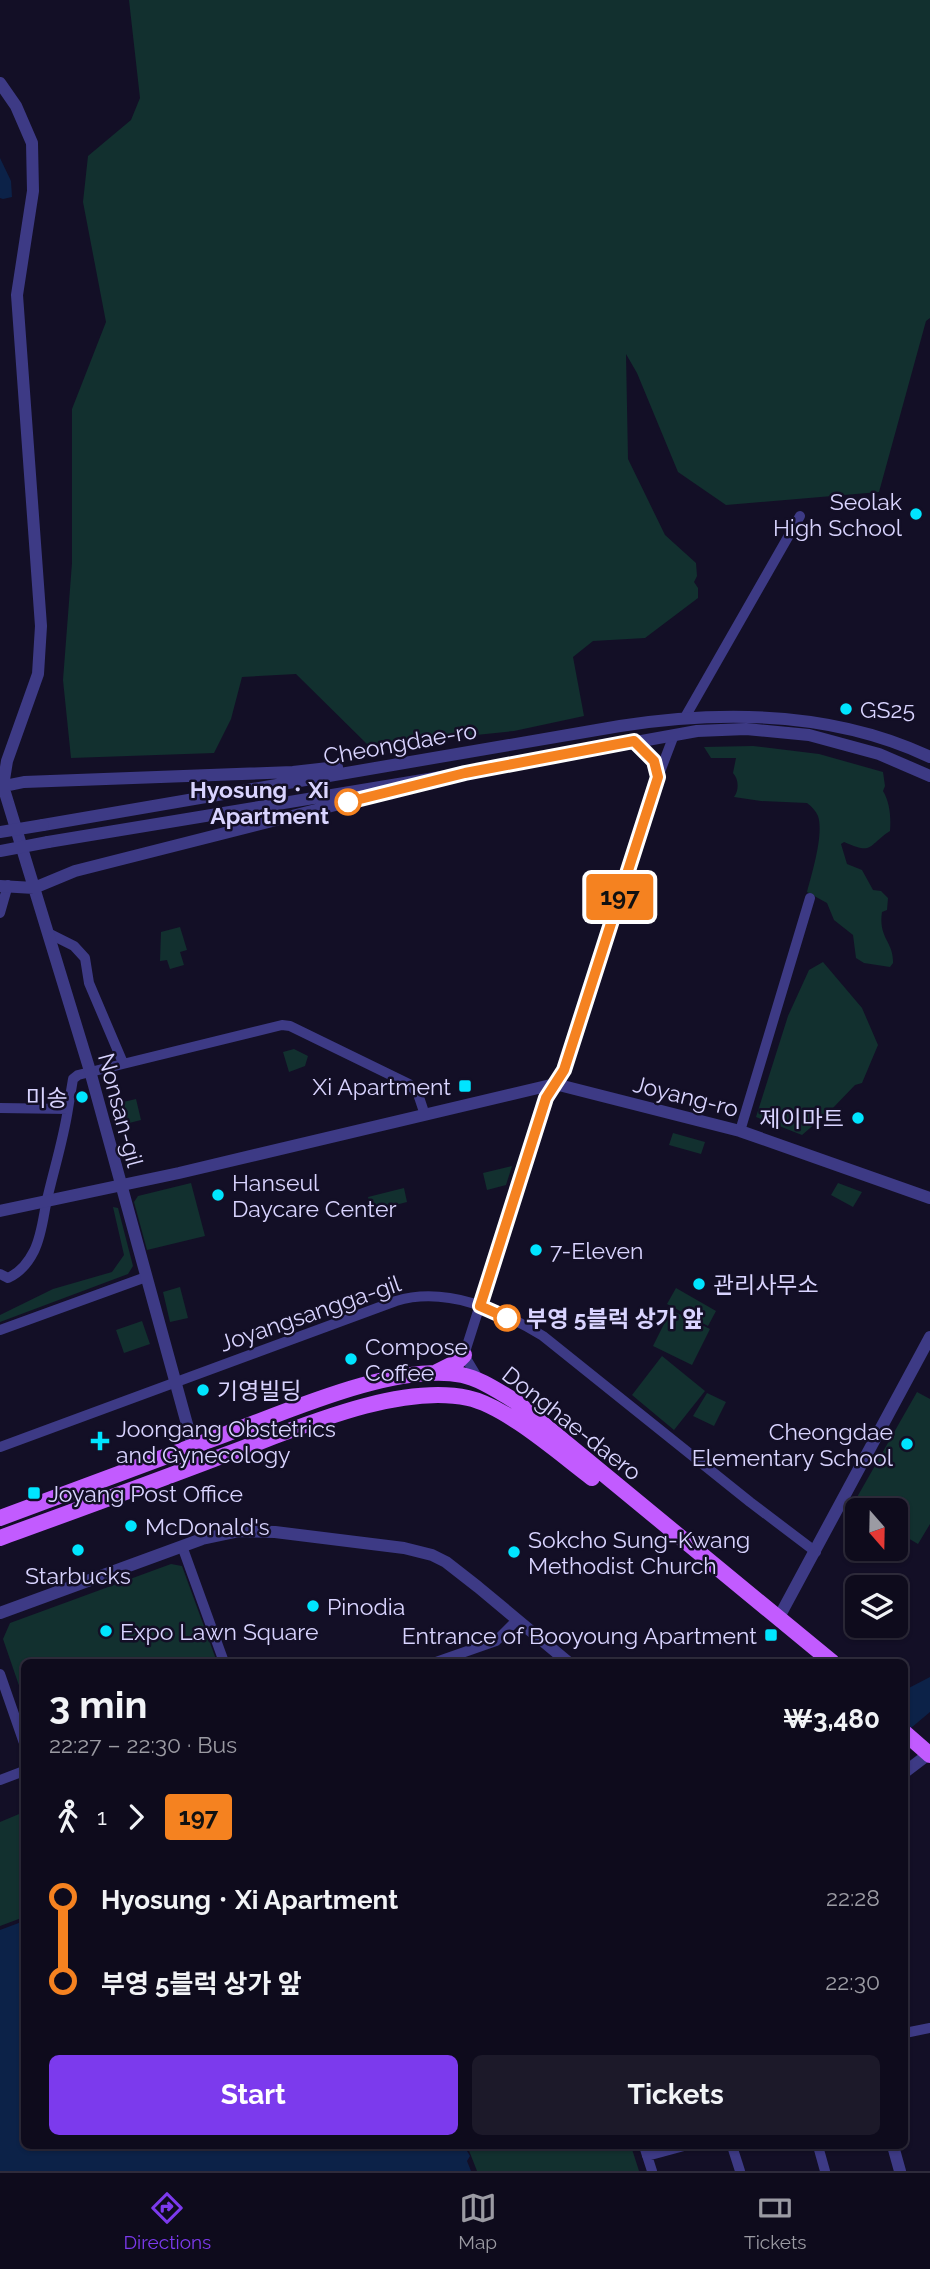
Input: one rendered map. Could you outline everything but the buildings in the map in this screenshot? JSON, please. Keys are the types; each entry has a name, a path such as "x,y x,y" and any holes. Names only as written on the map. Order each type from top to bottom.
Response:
{"main road":[{"path":"431,1374 457,1363 464,1355"},
{"name":"Donghae-daero","path":"0,1518 368,1384 392,1377 462,1375 514,1401 532,1415 814,1659"},
{"name":"Donghae-daero","path":"0,1538 323,1420 391,1399 444,1394 470,1398 495,1407 591,1477 775,1623 828,1659"},
{"path":"908,1724 922,1744"}],"street":[{"path":"0,83 16,106 32,143 33,191 17,295 41,626 38,674 7,761 2,787 24,782 297,772 459,754"},
{"path":"480,1382 464,1355 546,1098 564,1070 658,777 674,735 800,516"},
{"name":"Cheongdae-ro","path":"0,832 620,726 684,719 730,716 771,718 858,731 904,745 930,757"},
{"name":"Cheongdae-ro","path":"0,850 710,730 772,730 809,735 887,757 930,776"},
{"path":"853,746 858,731"},
{"path":"634,741 654,761 658,777"},
{"path":"0,913 4,885 34,888 75,871 465,773"},
{"name":"Nonsan-gil","path":"2,787 90,1071 192,1446"},
{"path":"740,1131 810,898"},
{"path":"48,933 74,946 85,958 89,983 123,1063"},
{"path":"0,1274 8,1278 17,1274 34,1252 63,1143 74,1077 90,1071 286,1025 408,1084 418,1094 425,1115"},
{"name":"Joyang-ro","path":"0,1212 555,1084 740,1131 930,1198"},
{"path":"0,1108 68,1109"},
{"path":"0,1330 146,1276"},
{"name":"Joyangsangga-gil","path":"0,1447 409,1297 444,1296 480,1306 525,1325 556,1345 816,1552"},
{"path":"775,1623 930,1338"},
{"path":"0,1613 183,1546 221,1534 259,1531 417,1550 446,1562 564,1659"},
{"path":"183,1546 223,1659"},
{"path":"445,1659 496,1641 517,1620"},
{"path":"0,1674 4,1696 21,1736"},
{"path":"908,1767 922,1744"},
{"path":"0,1780 21,1772"},
{"path":"908,2032 930,2028"},
{"path":"733,2149 740,2171"},
{"path":"819,2149 825,2171"},
{"path":"894,2149 900,2171"},
{"path":"645,2151 652,2171"}],"green space":[{"path":"129,0 930,0 930,318 926,321 879,492 726,505 678,472 637,373 626,354 628,459 665,535 696,563 697,576 694,582 698,588 698,598 645,638 593,641 573,657 584,716 514,731 369,746 296,674 242,677 231,719 214,753 71,758 63,680 72,563 72,409 106,322 83,202 88,156 131,120 140,98"},
{"path":"753,746 819,754 883,772 883,791 890,810 890,831 870,847 861,848 844,842 841,844 847,864 862,870 873,890 881,891 888,898 887,910 882,912 881,921 893,956 890,967 864,963 856,958 853,935 834,920 827,903 807,892 820,833 818,816 813,809 807,803 734,797 737,788 733,773 736,758 711,758 704,747"},
{"path":"180,927 187,950 180,952 184,965 170,969 167,960 160,961 161,932"},
{"path":"823,962 862,1008 878,1045 862,1083 855,1085 802,1135 756,1117 788,1016 809,970"},
{"path":"294,1049 308,1056 305,1066 289,1072 283,1052"},
{"path":"136,1099 141,1120 121,1125 115,1104"},
{"path":"673,1133 705,1142 701,1154 669,1145"},
{"path":"512,1166 506,1185 487,1190 483,1173"},
{"path":"191,1183 205,1236 147,1250 134,1202 138,1196"},
{"path":"838,1183 862,1192 853,1207 831,1195"},
{"path":"404,1188 407,1202 372,1211 368,1197"},
{"path":"113,1207 118,1208 133,1266 128,1274 0,1322 0,1315 53,1289 112,1272 124,1255"},
{"path":"180,1287 188,1318 170,1322 163,1292"},
{"path":"676,1288 716,1311 708,1326 667,1304"},
{"path":"671,1310 710,1329 692,1365 653,1346"},
{"path":"142,1321 150,1344 124,1353 116,1330"},
{"path":"662,1356 705,1391 674,1430 632,1395"},
{"path":"917,1392 930,1399 930,1524 918,1544 908,1538 908,1498 857,1498"},
{"path":"707,1393 726,1402 714,1426 693,1416"},
{"name":"Expo Lawn Square","path":"171,1564 182,1566 216,1659 21,1659 21,1691 3,1639 10,1623"},
{"path":"21,1813 21,1918 0,1926 0,1822"},
{"path":"468,2149 632,2149 639,2171 477,2171"}],"water":[{"path":"0,158 11,181 12,197 3,199 0,198"},
{"path":"930,1677 930,1712 908,1730 908,1688"},
{"path":"21,1922 21,2149 466,2149 470,2156 467,2161 471,2171 0,2171 0,1930"}],"bus line":[{"name":"197","path":"348,802 465,773 634,741 654,761 658,777 564,1070 546,1098 480,1306 507,1318"}],"place":[{"name":"Seolak High School","path":"916,514"},
{"name":"GS25","path":"846,709"},
{"name":"HyosungㆍXi Apartment","path":"348,802"},
{"name":"Xi Apartment","path":"465,1086"},
{"name":"미송","path":"82,1097"},
{"name":"제이마트","path":"858,1118"},
{"name":"Hanseul Daycare Center","path":"218,1195"},
{"name":"7-Eleven","path":"536,1250"},
{"name":"관리사무소","path":"699,1284"},
{"name":"부영 5블럭 상가 앞","path":"507,1318"},
{"name":"Compose Coffee","path":"351,1359"},
{"name":"기영빌딩","path":"203,1390"},
{"name":"Joongang Obstetrics and Gynecology","path":"100,1441"},
{"name":"Cheongdae Elementary School","path":"907,1444"},
{"name":"Joyang Post Office","path":"34,1493"},
{"name":"McDonald's","path":"131,1526"},
{"name":"Starbucks","path":"78,1550"},
{"name":"Sokcho Sung-Kwang Methodist Church","path":"514,1552"},
{"name":"Pinodia","path":"313,1606"},
{"name":"Expo Lawn Square","path":"106,1631"},
{"name":"Entrance of Booyoung Apartment","path":"771,1635"}]}
